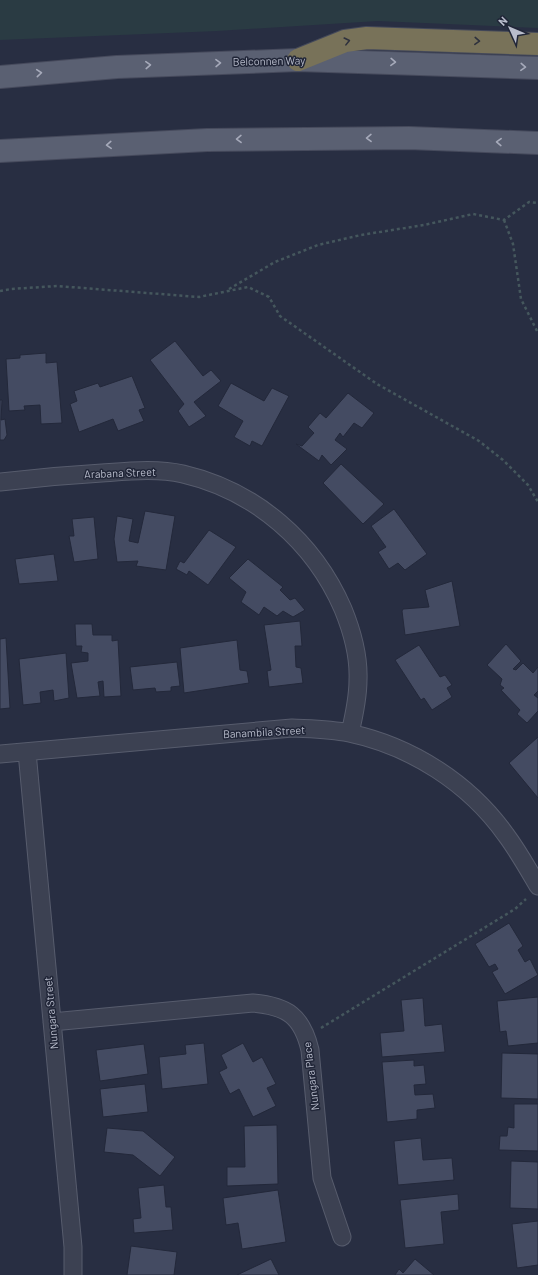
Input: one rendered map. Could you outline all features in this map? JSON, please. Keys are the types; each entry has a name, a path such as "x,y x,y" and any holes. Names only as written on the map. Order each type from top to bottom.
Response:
{"highway":[{"path":"298,60 345,41 367,38 538,44"}],"main road":[{"name":"Belconnen Way","path":"0,77 117,67 298,60 538,68"},
{"path":"0,151 207,140 409,138 538,144"}],"street":[{"name":"Arabana Street","path":"0,482 146,470 182,474 204,480 230,490 253,503 285,527 304,547 324,572 334,589 349,624 354,642 358,679 355,714 350,733"},
{"name":"Banambila Street","path":"0,754 292,728 330,730 350,733 389,744 427,763 461,787 477,801 505,834 533,892"},
{"name":"Nungara Street","path":"27,752 73,1247 73,1275"},
{"name":"Nungara Place","path":"52,1022 253,1003 274,1005 288,1012 299,1023 307,1036 310,1050 322,1178 342,1237"}],"path":[{"path":"228,290 275,262 318,245 361,235 424,225 473,214 504,220 529,202 538,203"},
{"path":"504,220 513,244 521,299 538,333"},
{"path":"0,291 12,288 58,286 199,297 248,287 269,297 280,316 377,384 479,442 503,460 528,485 538,502"},
{"path":"307,1036 516,909 533,892"}],"shaded area":[{"path":"0,0 538,0 538,28 378,21 217,31 0,40"}],"building":[{"path":"175,341 203,376 211,370 221,381 194,402 206,416 189,427 178,411 184,404 150,360"},
{"path":"46,353 46,363 57,362 62,423 41,424 40,405 24,406 25,410 9,411 6,359 20,358 20,355"},
{"path":"132,376 145,408 139,410 144,421 118,431 113,419 79,432 70,404 77,401 74,391 98,383 100,387"},
{"path":"231,383 264,401 272,388 289,396 262,446 252,441 250,446 234,437 243,421 218,406"},
{"path":"348,393 374,413 362,428 354,423 343,437 340,433 335,440 347,449 331,465 322,455 319,461 296,444 302,446 314,433 308,427 320,413 326,418"},
{"path":"0,400 2,400 1,420 5,419 7,435 4,440 0,440"},
{"path":"341,464 384,504 363,524 323,483"},
{"path":"394,509 427,554 405,570 398,563 389,569 378,552 386,547 371,526"},
{"path":"145,511 175,516 166,570 136,566 138,561 117,562 114,539 117,516 133,519 129,541 138,543"},
{"path":"94,517 98,559 74,562 69,536 74,536 72,519"},
{"path":"209,530 236,547 208,585 189,571 187,575 176,569 180,561 184,563"},
{"path":"54,554 58,581 19,584 15,559"},
{"path":"248,559 283,587 280,590 290,600 295,598 305,610 293,617 283,611 277,616 264,607 259,615 241,602 246,592 229,578"},
{"path":"452,581 460,626 405,635 403,609 429,607 425,590"},
{"path":"300,621 302,646 295,646 296,667 301,668 303,683 269,687 267,671 271,670 264,625"},
{"path":"75,624 92,624 93,635 112,635 112,641 118,640 121,696 104,697 103,681 98,682 100,696 77,698 71,663 88,661 88,653 81,652 82,646 76,646"},
{"path":"6,638 10,708 0,709 0,639"},
{"path":"237,640 240,670 247,671 249,683 184,693 180,648"},
{"path":"506,644 521,661 513,669 516,670 523,663 533,673 538,667 538,691 534,695 538,698 538,711 527,723 517,714 520,710 501,690 504,688 500,685 502,679 487,665"},
{"path":"419,645 440,677 445,675 452,685 447,688 452,697 432,710 424,698 421,700 395,660"},
{"path":"66,653 69,698 54,701 53,690 40,692 41,703 23,705 19,659"},
{"path":"177,662 180,686 171,687 171,691 156,692 155,688 133,690 130,667"},
{"path":"538,737 538,798 509,763"},
{"path":"509,923 523,946 518,950 525,962 530,959 538,975 505,994 492,972 498,969 495,964 489,967 475,944"},
{"path":"538,997 538,1043 508,1046 506,1031 500,1032 497,1001"},
{"path":"423,998 425,1026 442,1024 445,1052 382,1057 380,1033 404,1031 401,1000"},
{"path":"204,1043 208,1084 162,1089 159,1057 186,1054 185,1045"},
{"path":"243,1043 253,1062 262,1057 276,1084 267,1088 276,1106 253,1117 239,1089 230,1094 219,1072 227,1068 221,1055"},
{"path":"144,1044 148,1074 100,1081 96,1050"},
{"path":"502,1053 538,1054 538,1099 501,1098"},
{"path":"414,1060 414,1066 424,1065 426,1084 414,1085 415,1095 433,1094 435,1108 417,1110 417,1119 387,1122 382,1062"},
{"path":"145,1084 148,1112 103,1117 100,1089"},
{"path":"514,1104 538,1104 538,1151 499,1150 500,1136 507,1136 508,1127 514,1128"},
{"path":"277,1125 278,1184 227,1186 227,1167 245,1167 244,1126"},
{"path":"107,1128 143,1131 175,1157 160,1176 133,1155 104,1152"},
{"path":"421,1138 423,1160 452,1158 454,1180 398,1185 394,1141"},
{"path":"511,1161 538,1162 538,1209 510,1208"},
{"path":"164,1185 166,1207 171,1207 173,1230 134,1233 133,1219 141,1218 138,1188"},
{"path":"278,1190 286,1242 242,1249 238,1223 226,1225 223,1198"},
{"path":"458,1194 459,1210 441,1212 444,1244 405,1248 400,1200"},
{"path":"538,1221 538,1265 517,1268 512,1224"},
{"path":"131,1246 177,1252 174,1275 127,1275"},
{"path":"271,1259 279,1275 237,1275"},
{"path":"415,1259 434,1275 395,1275 399,1269 403,1273"}]}
